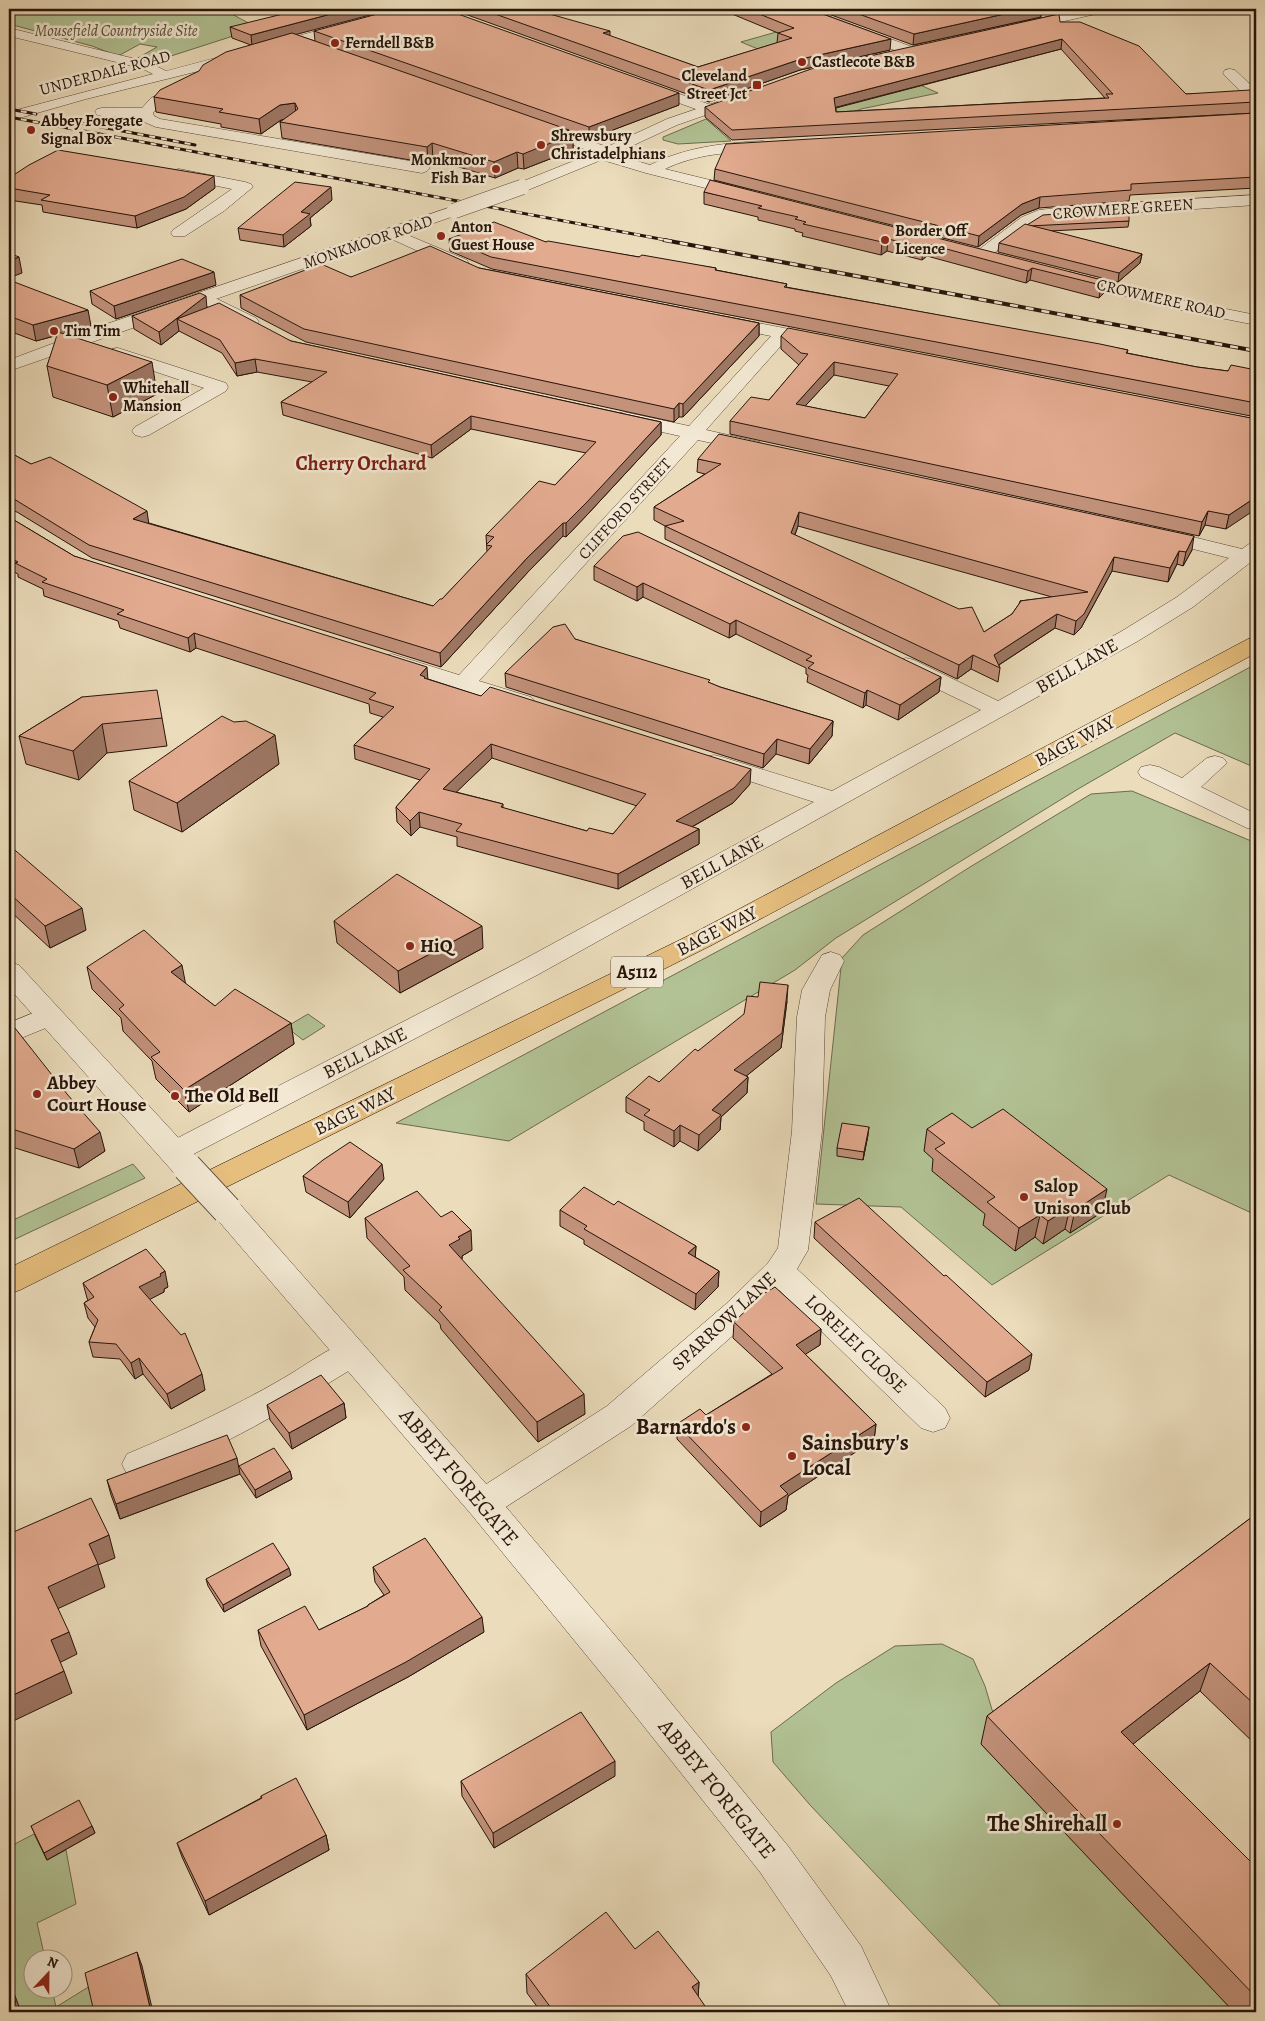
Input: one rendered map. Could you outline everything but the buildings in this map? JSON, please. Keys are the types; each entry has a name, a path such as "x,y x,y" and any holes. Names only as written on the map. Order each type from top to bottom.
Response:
{"main road":[{"name":"BAGE WAY","path":"9,1282 703,939 1256,644"}],"street":[{"name":"UNDERDALE ROAD","path":"9,117 81,96 248,54 413,9"},
{"path":"798,9 910,51"},
{"path":"1012,28 1100,9"},
{"path":"9,32 158,69 164,76"},
{"path":"294,41 322,51"},
{"path":"882,58 927,48"},
{"path":"102,112 146,112 156,101 197,80 195,75 185,70"},
{"path":"1230,73 1256,98"},
{"path":"628,80 709,109"},
{"name":"MONKMOOR ROAD","path":"10,364 522,187 605,153 672,122 753,94"},
{"path":"146,112 147,118 156,123 422,168"},
{"path":"524,122 651,170 761,197"},
{"path":"262,142 284,128"},
{"path":"651,170 679,156 698,151 776,145"},
{"path":"162,171 244,187 218,208 179,233"},
{"name":"CROWMERE GREEN","path":"980,254 1028,220 1039,215 1074,211 1256,200"},
{"name":"CROWMERE GREEN","path":"1217,202 1233,209 1256,214"},
{"path":"194,223 214,227"},
{"path":"391,233 478,271"},
{"path":"961,249 999,259"},
{"name":"CROWMERE ROAD","path":"1055,273 1175,304 1256,320"},
{"path":"204,298 267,331"},
{"path":"707,318 841,344"},
{"name":"CLIFFORD STREET","path":"464,683 620,529 692,433 783,333"},
{"path":"81,340 219,387 142,431"},
{"path":"607,414 769,450"},
{"path":"1134,529 1230,551 1250,552"},
{"name":"BELL LANE","path":"180,1160 999,710 1130,636 1185,602 1250,552"},
{"path":"368,653 540,707"},
{"path":"891,658 999,710"},
{"path":"692,755 834,800"},
{"path":"1184,789 1215,763"},
{"path":"1150,772 1256,823"},
{"name":"SPARROW LANE","path":"483,1504 619,1416 737,1314 778,1271 793,1250 807,1131 811,1017 816,990 831,961"},
{"name":"ABBEY FOREGATE","path":"9,971 48,1016 227,1210 483,1504 627,1677 774,1859 846,1961 871,2012"},
{"path":"9,1034 48,1016"},
{"name":"LORELEI CLOSE","path":"778,1271 933,1418"},
{"path":"139,1464 199,1439 293,1389 352,1353"}],"green space":[{"name":"Mousefield Countryside Site","path":"9,9 232,9 226,11 258,28 157,62 136,59 157,47 140,44 118,56 92,46 9,24"},
{"path":"787,29 802,35 758,49 741,42"},
{"path":"918,84 938,93 861,109 825,123 817,135 770,138 763,123"},
{"path":"706,119 731,141 678,144 663,140 663,137"},
{"path":"1256,664 1256,768 1175,733 1078,789 836,938 795,970 509,1141 396,1123"},
{"path":"1132,791 1256,843 1256,1215 1169,1175 992,1285 901,1207 816,1204 842,958 863,935 970,867 1091,794"},
{"path":"308,1014 325,1026 303,1040 286,1027"},
{"path":"133,1164 145,1178 9,1242 9,1222"},
{"path":"942,1644 973,1659 985,1686 998,1730 981,1744 1234,2012 1006,2012 810,1805 773,1762 771,1732 836,1683 895,1646"},
{"path":"34,1834 47,1860 66,1850 76,1904 37,1923 43,1948 22,1948 22,1998 54,1998 56,2007 90,1986 96,2012 21,2012 9,1980 9,1847"}],"railway":[{"path":"9,109 36,114"},
{"path":"9,117 671,241"},
{"path":"55,118 195,145"},
{"path":"664,240 1256,351"}],"place":[{"name":"Ferndell B&B","path":"335,43"},
{"name":"Castlecote B&B","path":"802,62"},
{"name":"Cleveland Street Jct","path":"757,85"},
{"name":"Abbey Foregate Signal Box","path":"31,130"},
{"name":"Shrewsbury Christadelphians","path":"541,145"},
{"name":"Monkmoor Fish Bar","path":"496,169"},
{"name":"Anton Guest House","path":"441,236"},
{"name":"Border Off Licence","path":"885,240"},
{"name":"Tim Tim","path":"54,331"},
{"name":"Whitehall Mansion","path":"113,397"},
{"name":"HiQ","path":"410,946"},
{"name":"Abbey Court House","path":"37,1094"},
{"name":"The Old Bell","path":"175,1096"},
{"name":"Salop Unison Club","path":"1024,1197"},
{"name":"Barnardo's","path":"746,1427"},
{"name":"Sainsbury's Local","path":"792,1456"},
{"name":"The Shirehall","path":"1117,1824"}],"district":[{"name":"Cherry Orchard","path":"361,463"}]}
